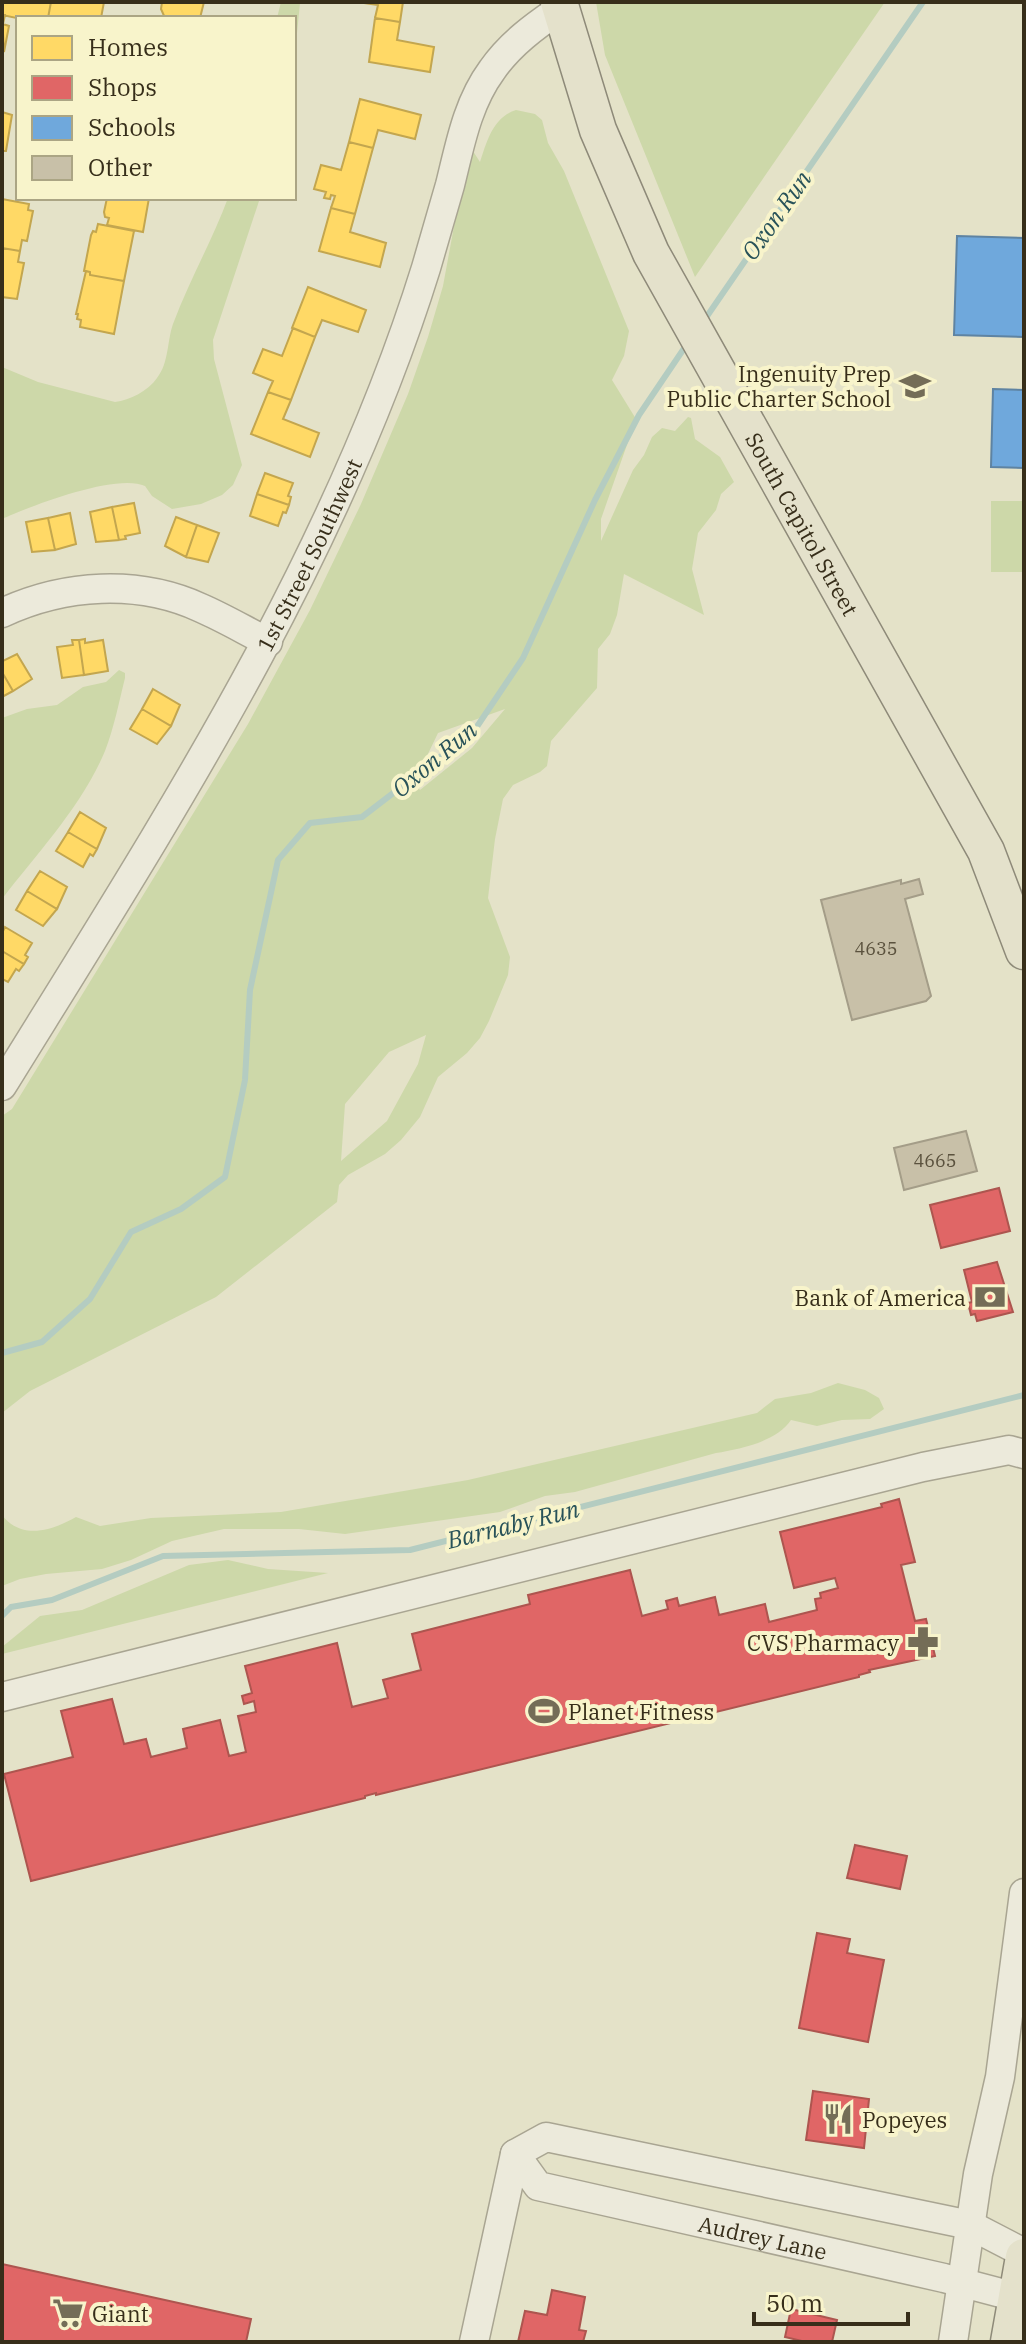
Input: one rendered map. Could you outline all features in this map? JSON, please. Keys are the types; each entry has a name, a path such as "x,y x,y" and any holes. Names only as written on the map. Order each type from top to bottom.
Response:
{"main road":[{"name":"South Capitol Street","path":"560,5 609,160 669,286 986,851 1024,951"},
{"path":"1009,2342 1021,2298 1024,2255"}],"street":[{"name":"1st Street Southwest","path":"2,1086 146,851 268,642 330,519 375,412 426,268 474,101 488,75 511,48 560,5"},
{"path":"2,613 58,593 87,589 131,590 185,601 268,642"},
{"path":"2,1697 923,1467 1009,1450 1024,1454"},
{"path":"953,2342 978,2174 1000,2077 1024,1893"},
{"path":"474,2342 515,2154 546,2137 970,2225 1024,2255"},
{"name":"Audrey Lane","path":"515,2154 538,2186 963,2282 1021,2298"}],"green space":[{"path":"281,2 300,3 296,43 296,16 278,16"},
{"path":"596,2 885,2 695,277 605,55"},
{"path":"516,110 535,114 542,120 548,143 564,171 629,331 624,356 612,380 636,419 601,519 601,541 633,470 652,437 662,428 675,431 688,417 691,418 695,439 720,457 734,482 721,494 716,510 698,533 692,569 704,615 624,574 617,615 610,634 598,649 597,688 551,741 547,766 513,785 503,799 488,898 510,957 508,975 480,1038 438,1077 420,1117 401,1140 385,1154 348,1175 339,1185 337,1202 216,1297 30,1391 2,1413 2,1116 12,1109 248,724 310,610 361,504 408,394 428,337 443,286 469,145 480,162 496,124","holes":["505,709 472,748 420,790 414,783 438,733","426,1035 418,1064 387,1121 341,1161 345,1104 389,1052"]},
{"path":"227,200 259,200 213,340 214,359 242,465 233,485 222,495 201,504 172,509 152,496 145,486 114,484 74,493 2,519 2,367 38,382 115,402 144,391 164,366 173,324"},
{"path":"991,501 1024,501 1024,572 991,572"},
{"path":"119,670 125,673 125,678 111,733 95,771 58,828 2,899 2,718 27,709 57,705 83,687 106,682"},
{"path":"838,1383 865,1390 879,1398 884,1409 870,1419 842,1420 817,1426 791,1420 776,1434 746,1447 575,1492 545,1496 500,1512 345,1534 299,1529 224,1529 172,1541 131,1560 102,1569 46,1574 2,1586 2,1515 19,1528 38,1531 76,1517 100,1526 151,1518 281,1512 468,1480 757,1413 775,1399 811,1393"},
{"path":"228,1560 268,1569 328,1573 2,1654 2,1647 40,1616 82,1610 189,1565"}],"building: Homes":[{"path":"2,2 51,2 48,16 16,18 2,15"},
{"path":"51,2 104,2 101,16 48,16"},
{"path":"162,2 204,2 200,16 164,16"},
{"path":"357,2 403,2 400,22 375,18 378,5"},
{"path":"2,15 5,15 3,24 9,26 4,52"},
{"path":"375,18 400,22 397,40 434,47 430,72 369,62"},
{"path":"360,99 421,115 415,139 378,130 373,148 349,142"},
{"path":"2,112 12,115 6,151 2,151"},
{"path":"349,142 373,148 355,214 331,208 335,196 324,198 326,192 314,189 321,165 341,170"},
{"path":"2,199 29,204 28,210 33,211 27,241 22,240 20,251 2,248"},
{"path":"107,200 149,200 143,232 107,225 109,218 105,217"},
{"path":"331,208 355,214 350,232 386,243 380,267 319,251"},
{"path":"98,224 134,231 124,281 90,275 90,272 84,271 91,235 93,231 96,232"},
{"path":"2,248 20,251 18,262 24,263 17,299 2,297"},
{"path":"86,271 90,275 124,281 114,334 80,327 81,320 77,319 76,314"},
{"path":"308,287 366,310 358,332 322,320 315,337 292,328"},
{"path":"293,328 315,337 291,400 268,392 273,381 253,373 263,349 282,356"},
{"path":"268,392 291,400 283,419 319,433 310,457 251,434"},
{"path":"265,473 293,483 288,496 291,497 289,505 257,494"},
{"path":"257,494 289,505 278,526 250,516"},
{"path":"134,503 140,533 119,540 112,507"},
{"path":"112,507 119,540 96,542 90,512"},
{"path":"70,513 76,544 55,550 48,518"},
{"path":"176,517 197,525 186,557 165,546"},
{"path":"48,518 55,550 32,552 26,522"},
{"path":"197,525 219,533 208,562 186,557"},
{"path":"85,639 85,643 103,640 108,671 84,675 79,640"},
{"path":"72,640 79,640 84,675 62,678 57,647 73,645"},
{"path":"17,654 32,679 13,691 2,672 2,659"},
{"path":"2,672 13,691 2,697"},
{"path":"153,689 180,705 171,726 142,709"},
{"path":"142,709 171,726 157,744 130,729"},
{"path":"80,812 106,828 97,849 68,832"},
{"path":"68,832 97,849 93,856 90,854 83,867 56,851"},
{"path":"40,871 67,887 57,909 27,891"},
{"path":"27,891 57,909 43,926 16,910"},
{"path":"5,927 32,943 24,964 2,951"},
{"path":"2,951 24,964 19,971 16,969 8,982 2,979"}],"building: Shops":[{"path":"999,1188 1010,1231 941,1248 930,1205"},
{"name":"Bank of America","path":"997,1262 1013,1312 977,1321 975,1314 971,1315 968,1303 972,1302 964,1270"},
{"path":"899,1499 915,1562 901,1565 915,1621 926,1619 935,1656 31,1881 4,1774 73,1757 61,1711 112,1699 124,1744 146,1739 151,1757 187,1748 183,1729 220,1720 229,1756 246,1752 238,1716 256,1712 254,1701 244,1704 242,1696 252,1693 245,1666 337,1643 352,1707 388,1698 383,1680 421,1670 412,1634 530,1604 528,1595 630,1570 642,1616 668,1609 666,1601 677,1598 679,1606 715,1597 719,1615 765,1604 769,1622 817,1610 815,1599 821,1598 820,1593 838,1588 835,1578 794,1588 780,1532 882,1507 881,1504"},
{"path":"855,1845 907,1856 900,1889 847,1878"},
{"path":"817,1933 850,1939 847,1953 884,1960 868,2042 799,2028"},
{"name":"Popeyes","path":"813,2091 869,2099 864,2148 806,2140"},
{"path":"2,2264 251,2319 246,2342 2,2342"},
{"path":"552,2290 585,2297 579,2330 586,2331 583,2342 518,2342 525,2311 547,2315"},
{"path":"791,2309 837,2320 832,2342 806,2342 785,2337"}],"building: Schools":[{"path":"957,236 1024,238 1024,337 954,335"},
{"path":"993,389 1024,390 1024,468 991,467"}],"building: Other":[{"path":"919,879 923,894 905,899 931,996 926,1001 852,1020 821,900 901,880 901,884"},
{"path":"966,1131 977,1171 904,1190 894,1148"}],"waterway":[{"name":"Oxon Run","path":"703,322 923,2"},
{"name":"Oxon Run","path":"2,1353 42,1342 90,1299 131,1232 181,1209 225,1177 245,1080 250,990 278,860 310,823 362,817 474,731 523,658 595,500 639,415 687,344"},
{"name":"Barnaby Run","path":"2,1616 11,1607 52,1600 163,1556 410,1550 1024,1395"}],"place":[{"name":"Ingenuity Prep Public Charter School","path":"915,386"},
{"name":"Bank of America","path":"990,1297"},
{"name":"CVS Pharmacy","path":"923,1642"},
{"name":"Planet Fitness","path":"544,1711"},
{"name":"Popeyes","path":"838,2119"},
{"name":"Giant","path":"68,2313"}]}
